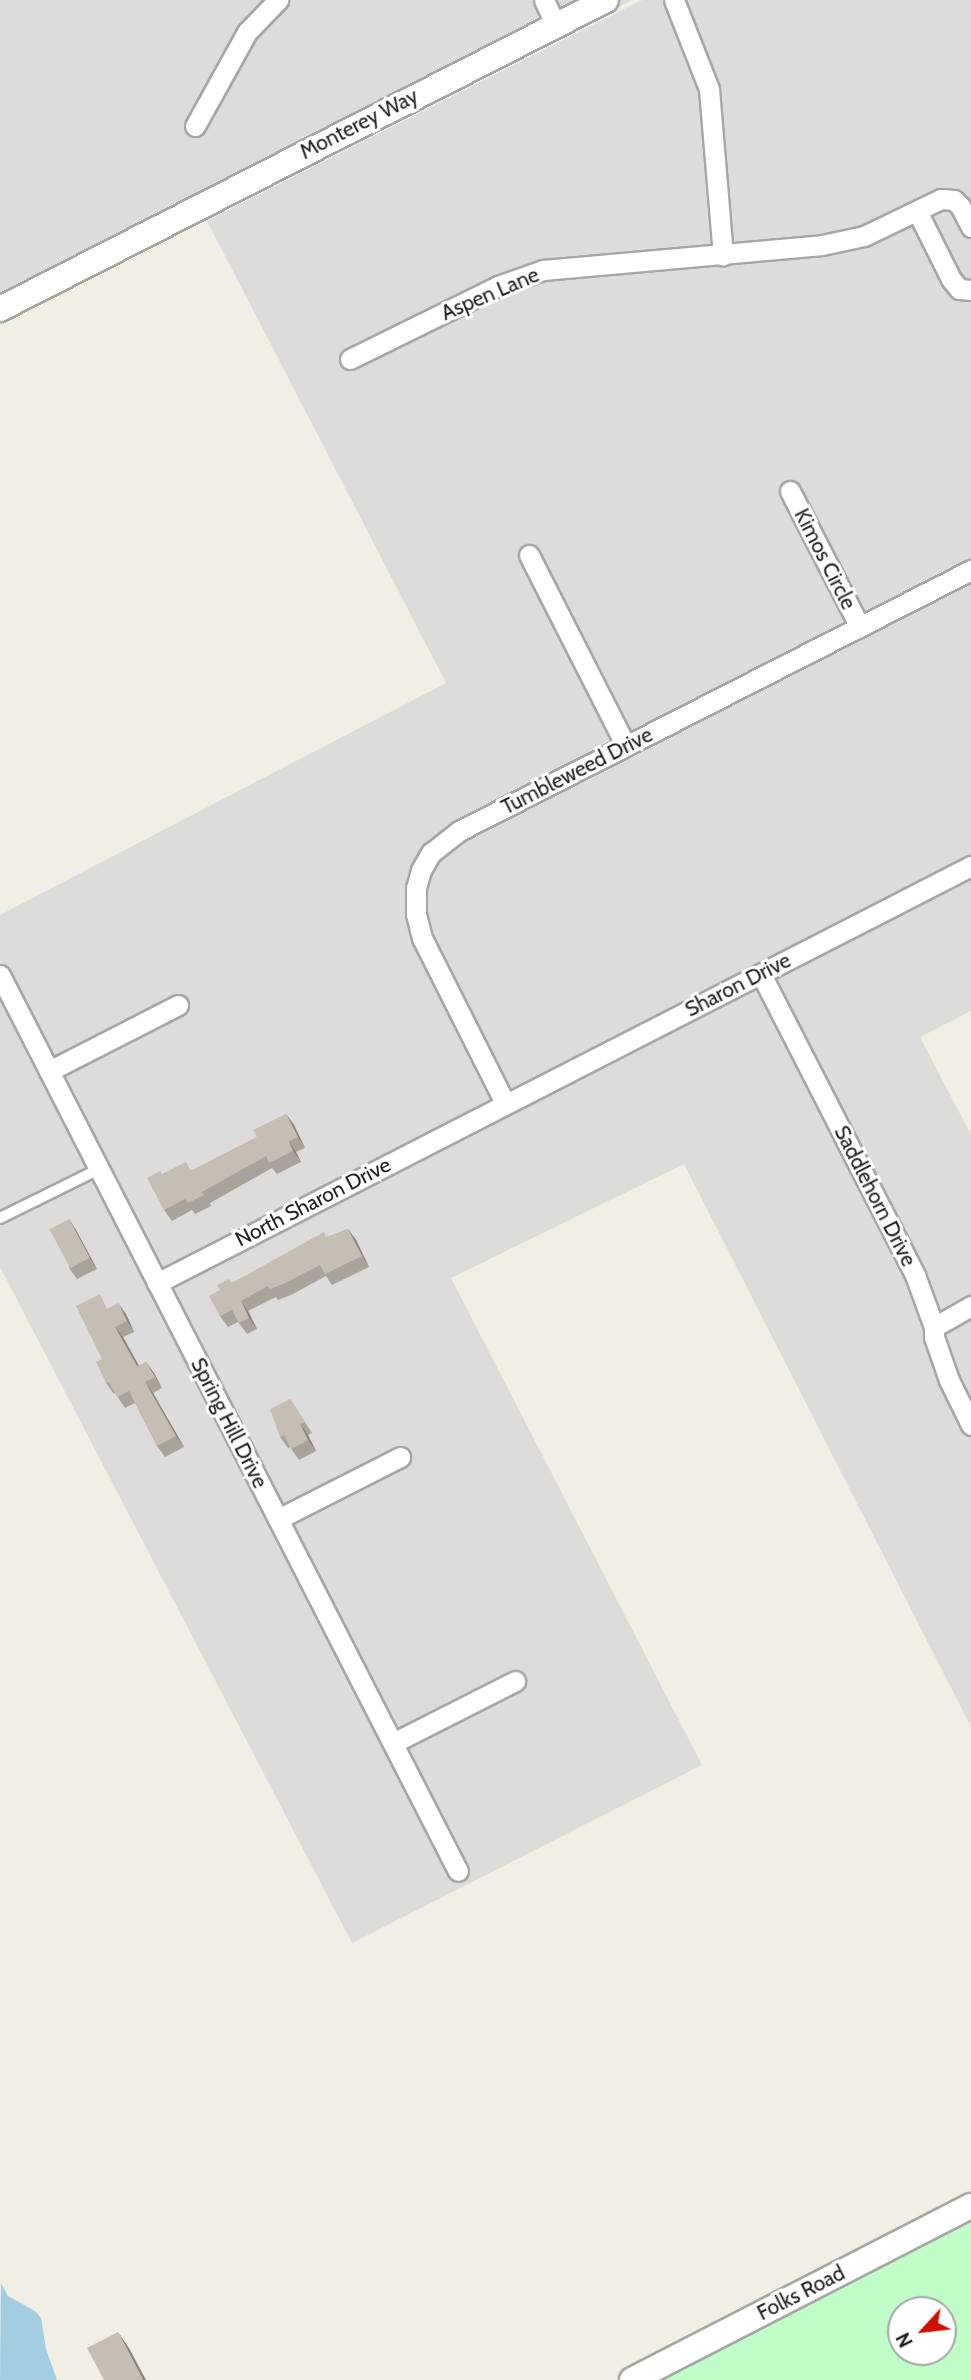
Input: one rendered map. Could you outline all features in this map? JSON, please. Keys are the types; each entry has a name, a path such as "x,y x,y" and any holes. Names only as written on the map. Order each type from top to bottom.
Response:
{"street":[{"path":"195,126 247,32 278,0"},
{"path":"544,0 555,24"},
{"name":"Monterey Way","path":"0,309 555,24 577,5 606,0"},
{"path":"674,0 709,89 723,255"},
{"name":"Aspen Lane","path":"350,359 498,286 543,270 822,245 864,236 941,199 954,200 971,227"},
{"path":"917,211 951,279 959,289 971,290"},
{"name":"Kimos Circle","path":"790,491 860,627"},
{"path":"529,555 626,746"},
{"name":"Tumbleweed Drive","path":"505,1103 422,938 415,897 421,870 438,846 459,831 971,570"},
{"name":"Sharon Drive","path":"468,1122 971,866"},
{"name":"Saddlehorn Drive","path":"761,974 915,1275 949,1380 971,1425"},
{"name":"Spring Hill Drive","path":"0,975 458,1871"},
{"path":"49,1071 178,1005"},
{"name":"North Sharon Drive","path":"157,1283 468,1122"},
{"path":"934,1327 971,1306"},
{"path":"278,1519 400,1457"},
{"path":"393,1743 515,1681"},
{"name":"Folks Road","path":"632,2380 971,2206"}],"lane":[{"path":"0,1218 99,1169"}],"shaded area":[{"path":"0,0 632,0 0,318"},
{"path":"642,0 971,0 971,1011 920,1037 971,1135 971,1727 684,1164 451,1278 702,1765 352,1943 0,1267 0,915 446,683 207,221"}],"green space":[{"path":"971,2206 971,2380 632,2380"}],"water":[{"path":"1,2283 8,2296 35,2311 41,2318 46,2349 57,2380 0,2380"}],"building":[{"path":"286,1114 298,1137 289,1141 293,1151 269,1163 266,1156 202,1192 204,1195 188,1203 185,1199 164,1210 147,1178 186,1162 191,1171 257,1137 253,1130"},
{"path":"69,1219 90,1258 70,1268 50,1229"},
{"path":"348,1229 362,1256 325,1274 320,1265 283,1284 270,1289 268,1286 241,1301 249,1318 239,1323 232,1310 220,1316 209,1296 220,1290 217,1285 229,1279 232,1283 324,1232 326,1237"},
{"path":"100,1294 107,1309 118,1303 127,1321 115,1327 137,1366 146,1362 155,1377 145,1382 176,1436 157,1446 129,1391 117,1397 109,1382 106,1383 96,1362 102,1359 76,1306"},
{"path":"290,1399 305,1422 300,1424 308,1440 291,1449 284,1435 280,1437 270,1409"},
{"path":"118,2332 143,2380 104,2380 87,2348"}]}
